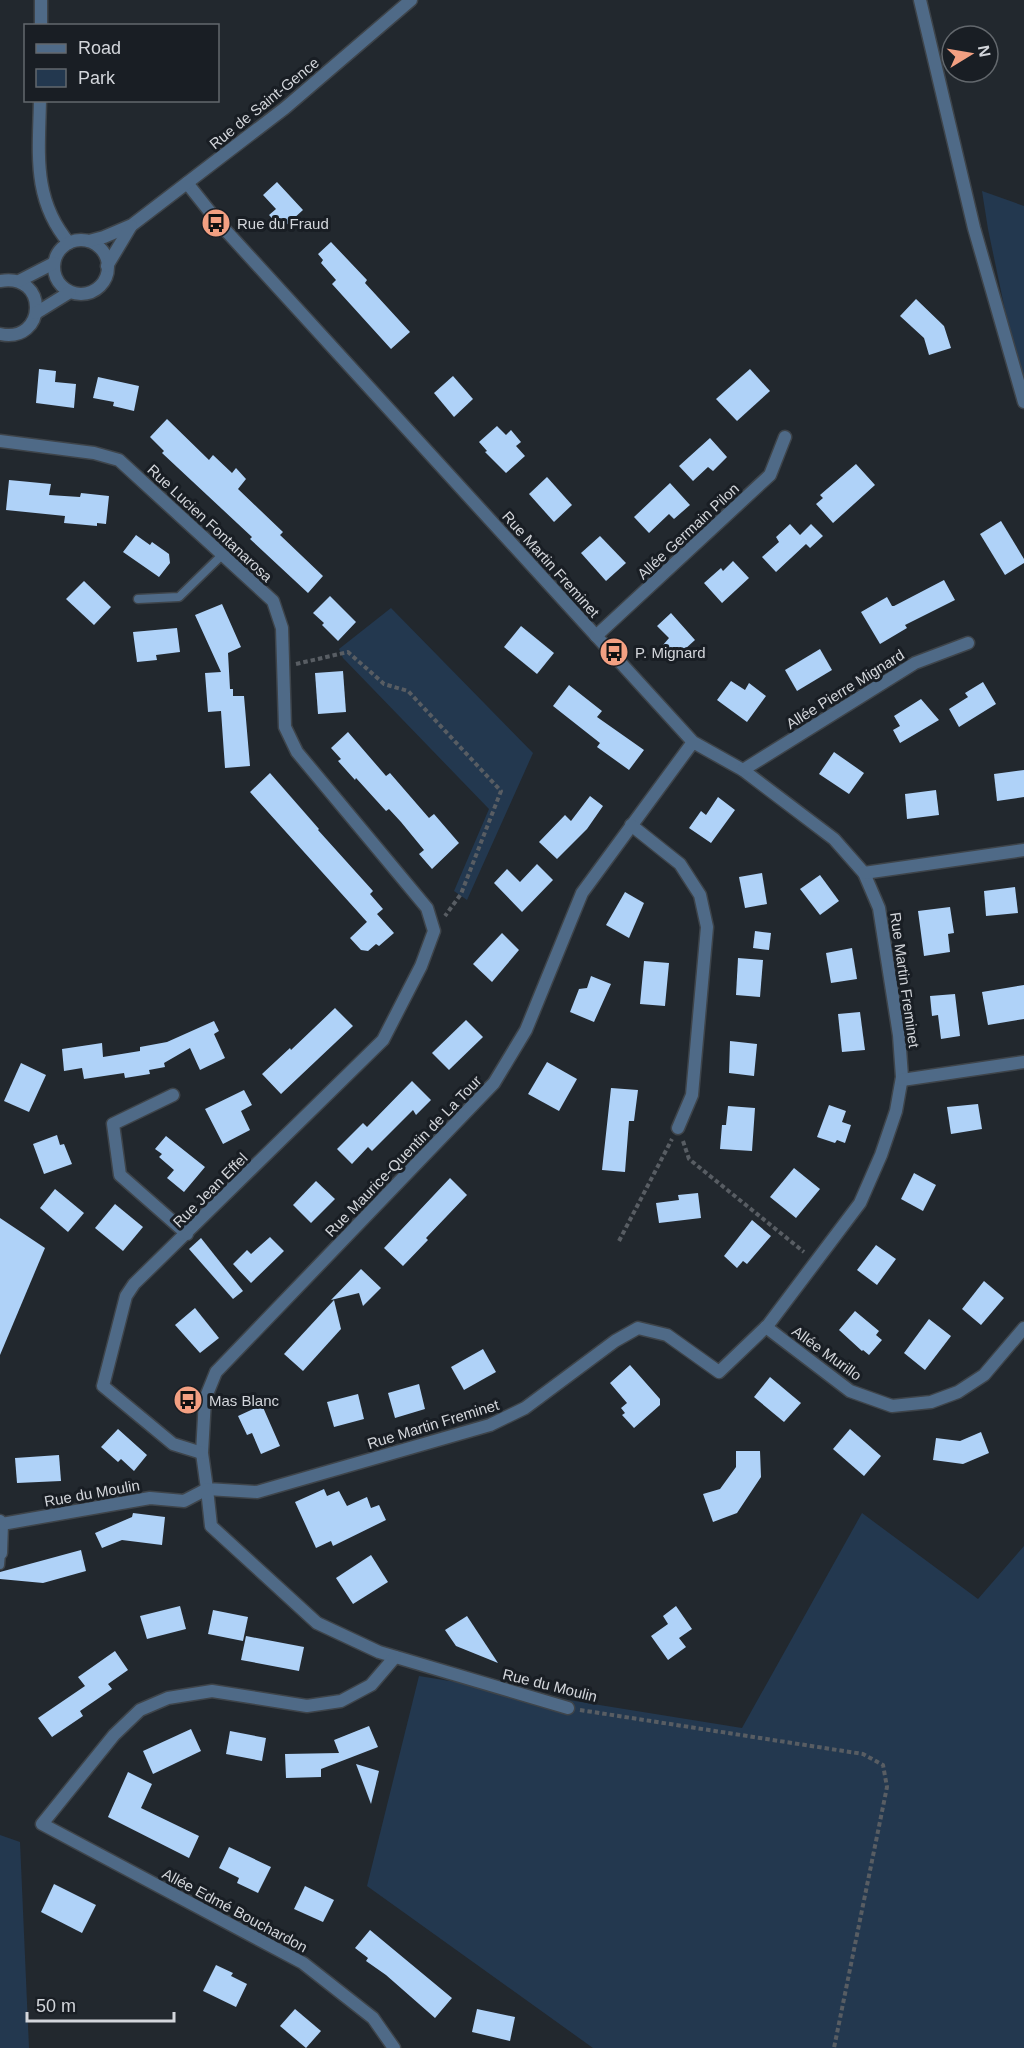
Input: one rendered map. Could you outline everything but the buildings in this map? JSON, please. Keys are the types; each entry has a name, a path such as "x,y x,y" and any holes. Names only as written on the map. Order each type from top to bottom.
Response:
{"street":[{"path":"41,0 41,24"},
{"name":"Rue de Saint-Gence","path":"89,241 132,225 285,108 411,0"},
{"path":"920,0 974,228 1024,402"},
{"path":"40,102 39,162 44,201 60,233 69,243"},
{"name":"Rue Martin Freminet","path":"187,183 218,222 693,742 743,770 834,839 864,873 879,908 899,1035 902,1080 896,1111 881,1155 860,1203 766,1327 719,1372 667,1335 638,1328 615,1341 525,1408 490,1425 256,1492 207,1489"},
{"name":"Rue de Saint-Gence","path":"108,266 132,225"},
{"path":"89,241 102,251 108,266 107,275 96,289 79,294 69,292 57,280 54,263 56,255 69,243 89,241"},
{"path":"19,281 54,263"},
{"path":"0,281 10,279 19,281 27,286 36,303 33,322 18,334 3,337"},
{"path":"36,313 69,292"},
{"name":"Allée Germain Pilon","path":"596,636 770,475 785,437"},
{"name":"Rue Lucien Fontanarosa","path":"0,441 94,453 118,459 273,601 282,628 285,727 297,752 427,908 434,931"},
{"name":"Allée Pierre Mignard","path":"743,770 915,663 968,643"},
{"name":"Rue Maurice-Quentin de La Tour","path":"207,1489 202,1452 205,1399 216,1372 494,1083 526,1030 582,893 693,742"},
{"path":"632,825 680,864 700,895 707,927 692,1095 678,1128"},
{"path":"864,873 1024,850"},
{"name":"Rue Jean Effel","path":"202,1452 173,1444 103,1386 126,1296 134,1284 383,1040 421,966 434,931"},
{"path":"902,1080 1024,1062"},
{"path":"173,1095 113,1124 120,1175 187,1234"},
{"name":"Allée Murillo","path":"766,1327 850,1391 892,1406 931,1402 958,1392 984,1375 1024,1328"},
{"name":"Rue du Moulin","path":"1,1553 1,1522 150,1498 184,1501 207,1489 211,1526 317,1623 379,1652 568,1708"},
{"name":"Allée Edmé Bouchardon","path":"394,2048 374,2018 303,1963 42,1824 114,1735 140,1710 168,1698 212,1691 307,1706 341,1701 371,1685 395,1657"}],"lane":[{"path":"138,599 178,597 222,555"},
{"path":"0,1565 1,1553"}],"path":[{"path":"284,666 348,652 384,684 408,691 501,791 461,894 434,931"},
{"path":"619,1241 678,1128"},
{"path":"678,1128 689,1159 816,1262"},
{"name":"Rue du Moulin","path":"568,1708 863,1754 883,1765 887,1787 834,2048"}],"green space":[{"path":"982,191 1024,206 1024,401 988,229"},
{"path":"391,608 533,753 467,900 454,891 489,809 343,658 339,649"},
{"path":"862,1513 978,1599 1024,1546 1024,2048 593,2048 367,1886 419,1676 742,1728"},
{"path":"0,1835 20,1842 29,2048 0,2048"}],"place":[{"name":"Rue du Fraud","path":"216,223"},
{"name":"P. Mignard","path":"614,652"},
{"name":"Mas Blanc","path":"188,1400"}]}
